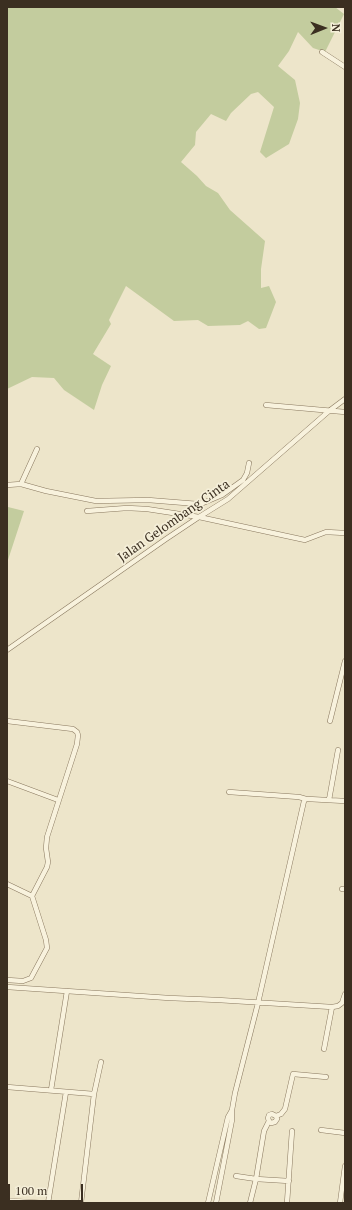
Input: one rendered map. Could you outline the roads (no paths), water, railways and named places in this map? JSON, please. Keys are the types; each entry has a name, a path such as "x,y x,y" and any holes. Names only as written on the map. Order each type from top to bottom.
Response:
{"street":[{"path":"322,52 345,67"},
{"name":"Jalan Gelombang Cinta","path":"7,650 199,517 228,499 329,411 345,399"},
{"path":"266,405 345,412"},
{"path":"21,484 36,449"},
{"path":"7,485 21,484 46,491 96,501 148,500 198,504 222,495 243,480 247,473 249,463"},
{"path":"87,511 134,508 199,517 304,540 326,532 345,533"},
{"path":"330,721 345,661"},
{"path":"7,721 73,729 78,735 78,741 46,837 47,867 32,896 46,940 47,948 31,978 23,981 7,980"},
{"path":"328,800 338,750"},
{"path":"7,781 58,800"},
{"path":"229,792 345,801"},
{"path":"216,1203 235,1093 258,1003 304,801 307,799"},
{"path":"7,884 32,896"},
{"path":"7,987 332,1007 338,1006 342,1003 345,994"},
{"path":"51,1090 67,991"},
{"path":"324,1049 332,1007"},
{"path":"81,1203 94,1107 94,1094 101,1062"},
{"path":"250,1203 256,1179 264,1131 269,1121 268,1118 272,1114 276,1116 281,1114 285,1109 293,1074 326,1077"},
{"path":"7,1087 94,1094"},
{"path":"48,1203 66,1092"},
{"path":"208,1203 228,1116 232,1110"},
{"path":"321,1130 345,1133"},
{"path":"287,1203 292,1131"},
{"path":"340,1203 345,1166"},
{"path":"236,1176 289,1181"},
{"path":"252,1196 253,1203"},
{"path":"7,1201 39,1203"}]}
